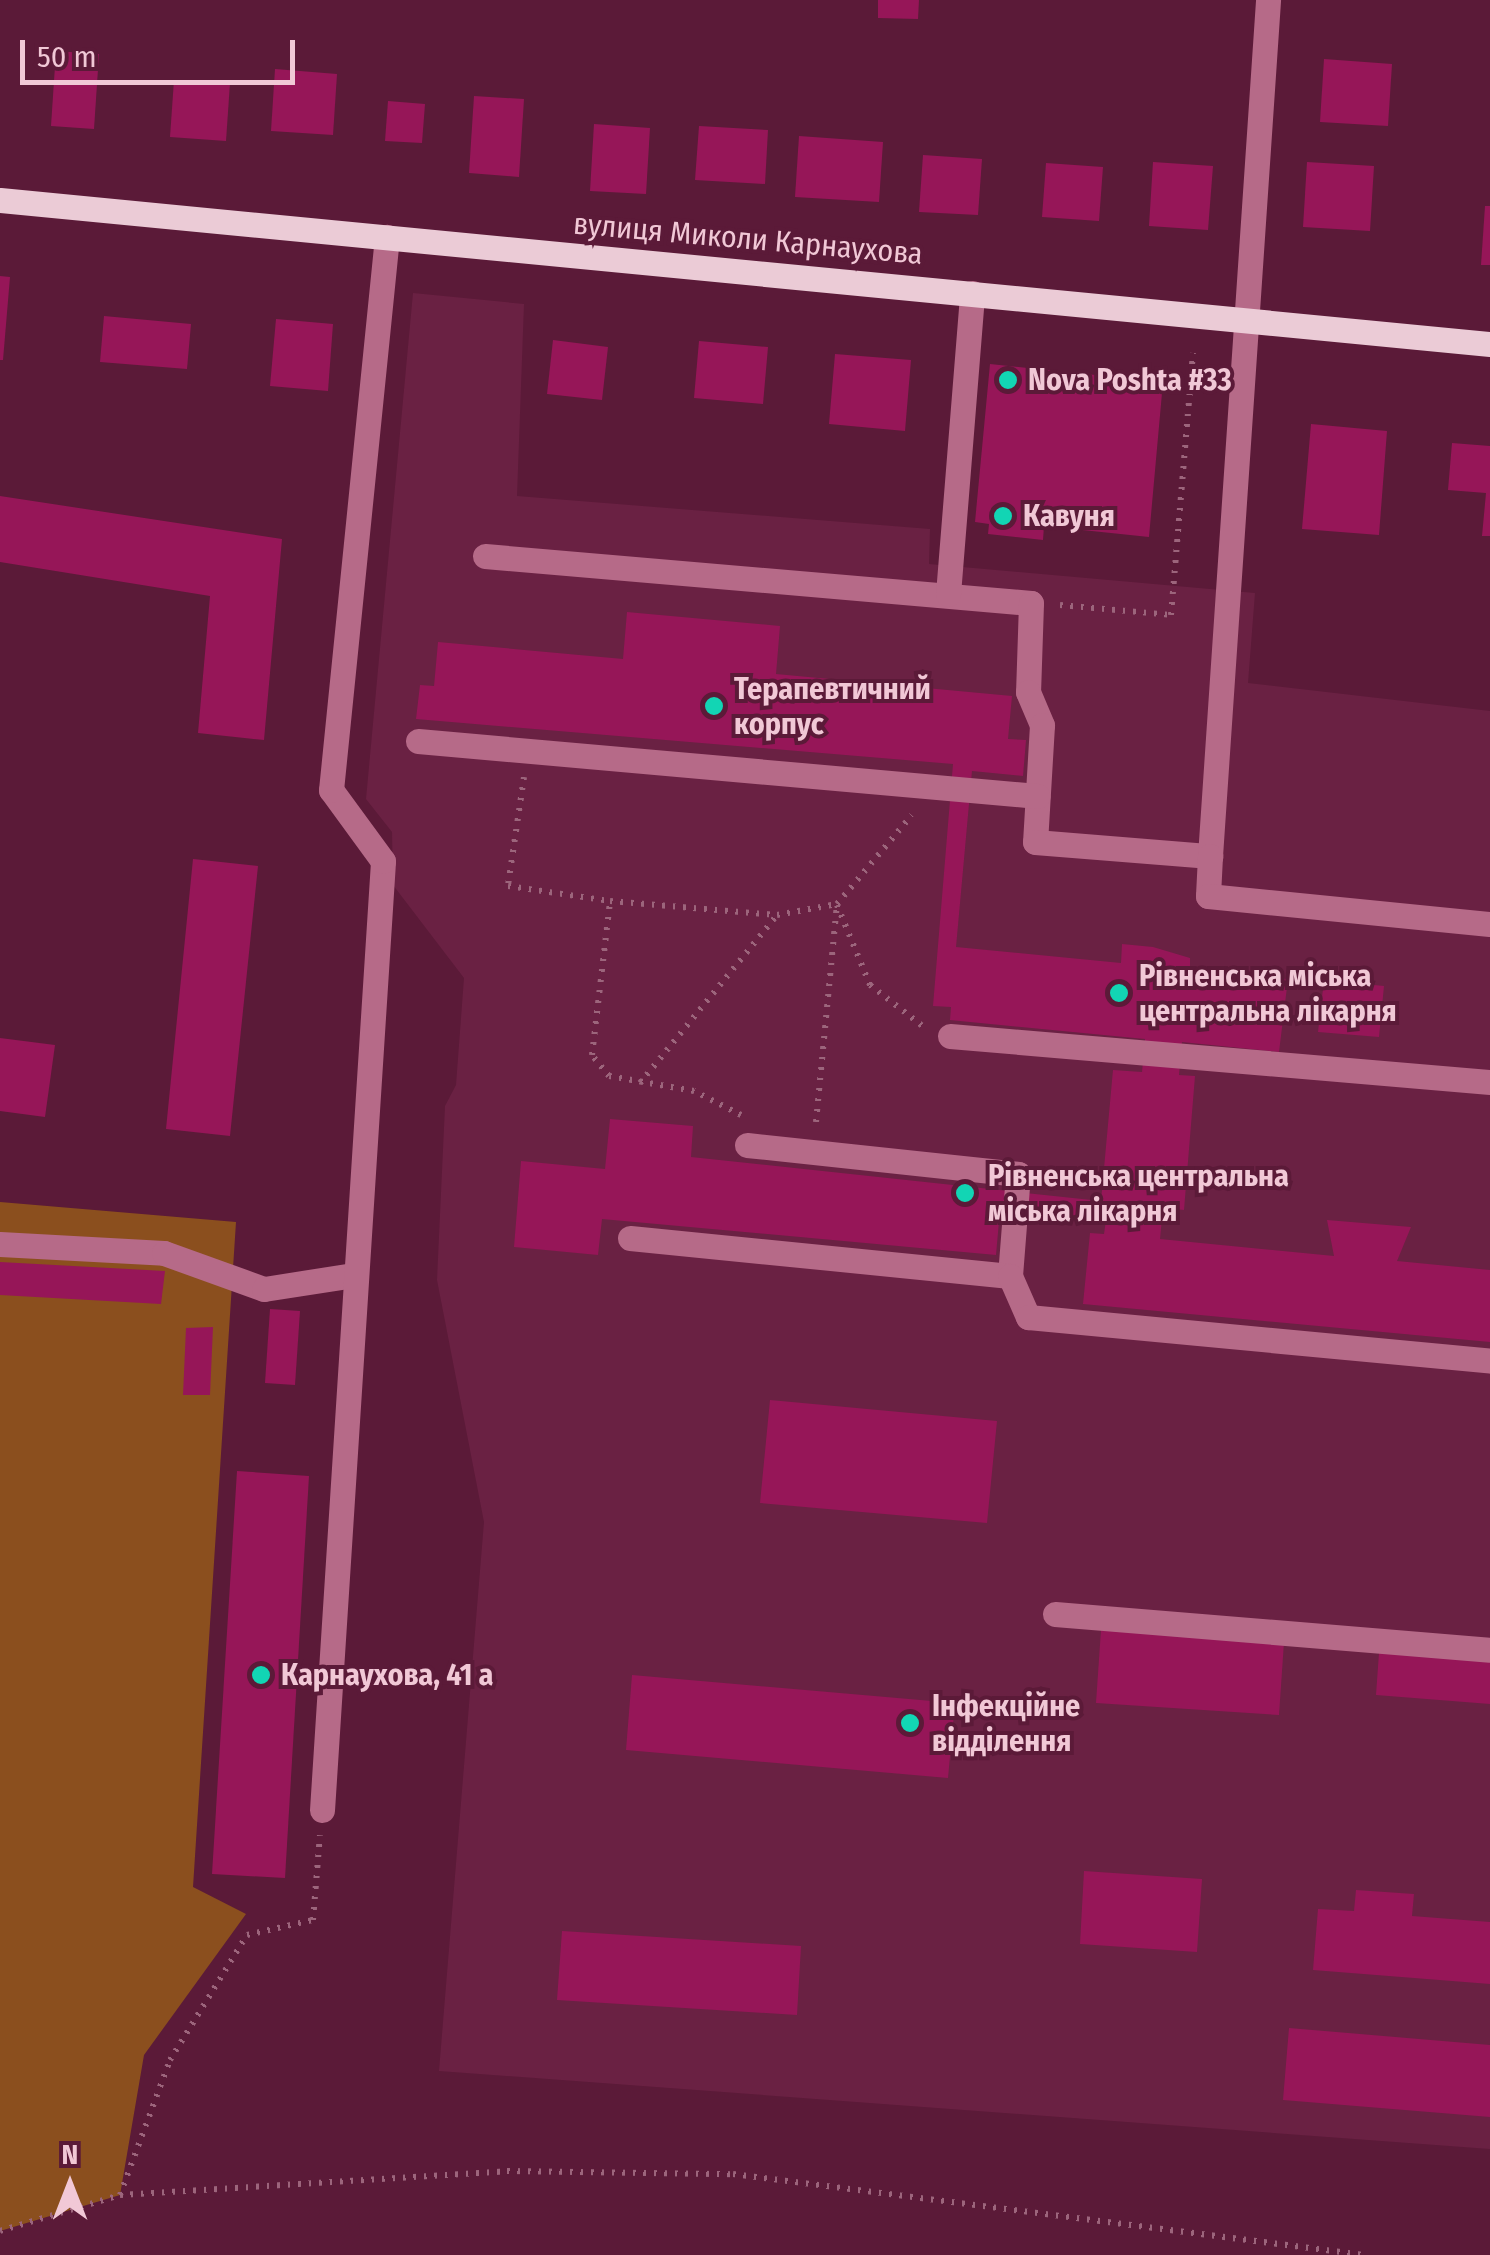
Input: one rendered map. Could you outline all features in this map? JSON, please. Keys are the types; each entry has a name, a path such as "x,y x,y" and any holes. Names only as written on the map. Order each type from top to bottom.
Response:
{"main road":[{"name":"вулиця Миколи Карнаухова","path":"0,200 1490,344"}],"street":[{"path":"1268,0 1208,896 1490,924"},
{"path":"322,1810 353,1275 383,861 330,790 387,237"},
{"path":"948,594 972,293"},
{"path":"485,556 1031,603 1028,692 1042,725 1035,842 1210,856"},
{"path":"418,741 1038,796"},
{"path":"950,1036 1490,1082"},
{"path":"747,1146 1018,1174 1010,1276 1028,1317 1490,1361"},
{"path":"630,1238 1010,1276"},
{"path":"0,1244 164,1253 264,1289 353,1275"},
{"path":"1054,1614 1490,1650"}],"path":[{"path":"1031,603 1171,615 1193,353"},
{"path":"527,751 508,886 610,901 777,915 837,904 894,846 922,786"},
{"path":"610,901 592,1055 608,1076 694,1091 748,1119"},
{"path":"837,904 886,1004 910,1024 950,1036"},
{"path":"798,1123 815,1124 825,1082 837,904"},
{"path":"639,1084 777,915"},
{"path":"120,2195 170,2060 247,1935 312,1920 322,1810"},
{"path":"0,2231 120,2195 507,2171 733,2174 1364,2255"}],"shaded area":[{"name":"Рівненська центральна міська лікарня","path":"413,293 524,304 517,496 930,529 929,564 1255,593 1248,683 1490,711 1490,2149 439,2071 484,1522 437,1280 445,1106 456,1085 464,978 393,885 392,832 366,799"},
{"path":"0,1202 236,1222 193,1887 246,1914 144,2055 120,2195 0,2231"}],"building":[{"path":"878,0 919,0 918,19 878,18"},
{"path":"56,51 99,54 94,129 51,126"},
{"path":"1324,59 1392,64 1388,126 1320,122"},
{"path":"275,69 337,74 333,135 271,131"},
{"path":"174,80 230,83 226,141 170,137"},
{"path":"474,96 524,99 519,177 469,173"},
{"path":"388,101 425,104 422,143 385,141"},
{"path":"594,124 650,128 646,194 590,191"},
{"path":"699,126 768,130 765,184 695,180"},
{"path":"799,136 883,142 879,202 795,197"},
{"path":"923,155 982,159 978,215 919,212"},
{"path":"1153,162 1213,166 1208,230 1149,226"},
{"path":"1307,162 1374,166 1370,231 1303,227"},
{"path":"1046,163 1103,167 1099,221 1042,217"},
{"path":"1485,206 1490,206 1490,265 1481,265"},
{"path":"0,276 10,277 3,360 0,360"},
{"path":"104,316 191,324 187,369 100,362"},
{"path":"276,319 333,324 328,391 270,386"},
{"path":"553,340 608,347 602,400 547,394"},
{"path":"699,341 768,347 763,404 694,398"},
{"path":"835,354 911,360 905,431 829,424"},
{"path":"990,364 1163,382 1149,537 1044,526 1043,540 988,534 989,524 975,522"},
{"path":"1311,424 1387,431 1379,535 1302,529"},
{"path":"1452,443 1490,446 1490,536 1482,536 1486,493 1448,490"},
{"path":"0,496 282,539 264,740 198,733 210,596 0,562"},
{"path":"627,612 780,626 776,674 1012,696 1008,739 1026,740 1023,776 972,771 956,947 1121,963 1122,944 1153,947 1190,958 1190,969 1288,979 1279,1052 1182,1042 1179,1075 1195,1076 1184,1210 1163,1208 1160,1239 1334,1256 1327,1220 1411,1227 1397,1261 1490,1270 1490,1342 1083,1304 1090,1233 1104,1234 1106,1220 1039,1213 1000,1210 996,1255 602,1219 598,1255 514,1247 521,1161 605,1169 610,1119 693,1126 691,1157 1101,1201 1113,1070 1142,1072 1145,1039 950,1020 951,1007 933,1006 953,764 416,719 420,685 434,686 438,642 623,659"},
{"path":"193,859 258,866 230,1136 166,1129"},
{"path":"1324,980 1384,986 1379,1037 1318,1032"},
{"path":"0,1038 55,1045 45,1117 0,1111"},
{"path":"0,1262 165,1271 161,1304 0,1295"},
{"path":"270,1309 300,1311 295,1385 265,1383"},
{"path":"213,1327 210,1395 183,1395 186,1328"},
{"path":"770,1400 997,1421 987,1523 760,1503"},
{"name":"Карнаухова, 41 а","path":"237,1471 309,1476 285,1878 212,1874"},
{"path":"1101,1630 1284,1642 1279,1715 1096,1703"},
{"path":"1379,1653 1490,1661 1490,1704 1376,1695"},
{"path":"632,1675 955,1703 948,1778 626,1750"},
{"path":"1084,1871 1202,1879 1197,1952 1080,1944"},
{"path":"1356,1890 1414,1894 1412,1916 1490,1922 1490,1984 1313,1970 1318,1909 1354,1911"},
{"path":"562,1931 801,1946 797,2015 557,2000"},
{"path":"1289,2028 1490,2045 1490,2117 1283,2100"}],"place":[{"name":"Nova Poshta #33","path":"1008,380"},
{"name":"Кавуня","path":"1003,516"},
{"name":"Терапевтичний корпус","path":"714,706"},
{"name":"Рівненська міська центральна лікарня","path":"1119,993"},
{"name":"Рівненська центральна міська лікарня","path":"965,1193"},
{"name":"Карнаухова, 41 а","path":"261,1675"},
{"name":"Інфекційне відділення","path":"910,1723"}]}
